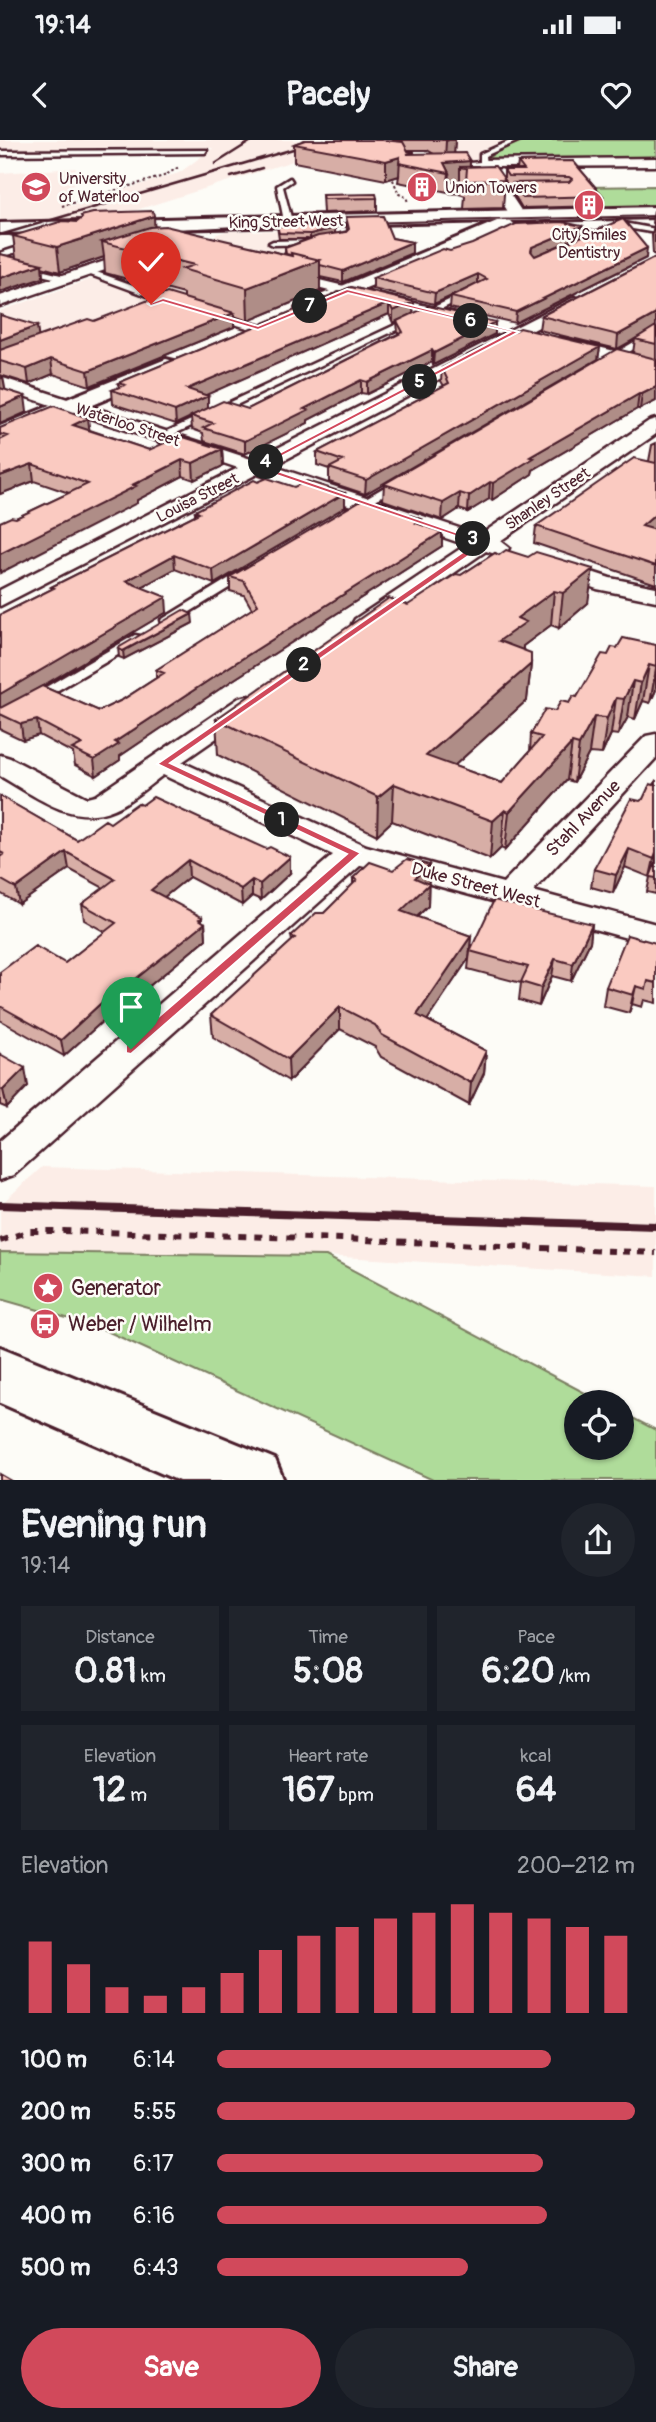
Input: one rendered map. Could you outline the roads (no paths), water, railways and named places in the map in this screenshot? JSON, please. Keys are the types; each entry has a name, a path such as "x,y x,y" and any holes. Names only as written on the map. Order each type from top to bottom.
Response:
{"main road":[{"name":"King Street West","path":"202,228 288,220 508,224 656,212"},
{"name":"King Street West","path":"0,231 617,222 656,218"},
{"path":"233,338 508,224"},
{"path":"0,435 184,359"},
{"path":"0,1375 253,1480"}],"street":[{"path":"484,164 656,162"},
{"path":"484,164 502,188 508,224"},
{"path":"0,301 157,249"},
{"path":"261,270 656,366"},
{"name":"Louisa Street","path":"0,599 585,297"},
{"name":"Waterloo Street","path":"0,382 513,553"},
{"name":"Shanley Street","path":"345,637 656,425"},
{"path":"607,457 633,465"},
{"path":"539,562 605,584 656,594"},
{"path":"0,764 74,805 88,807 105,802 267,691"},
{"name":"Stahl Avenue","path":"511,894 656,742"},
{"name":"Duke Street West","path":"162,764 355,853 656,934"},
{"path":"0,1164 355,853"}],"lane":[{"path":"196,145 207,140"},
{"path":"443,165 484,164 482,155 517,140"},
{"path":"0,153 205,151"},
{"path":"288,220 279,186 290,180"},
{"path":"448,184 502,188 451,190 448,184"},
{"path":"584,239 617,222 656,231"},
{"path":"550,228 597,234"},
{"path":"1,260 46,241"},
{"path":"273,243 321,241"},
{"path":"292,252 321,241"},
{"path":"13,265 66,279"},
{"path":"88,271 188,307"},
{"path":"164,435 481,289"},
{"path":"151,304 163,300"},
{"path":"200,311 258,328"},
{"path":"596,367 656,332"},
{"path":"342,516 409,476"},
{"path":"0,720 259,565"}],"tram line":[{"path":"161,231 272,225 656,216"},
{"path":"0,235 38,234"}],"railway":[{"path":"215,164 253,140"},
{"path":"0,235 324,140"},
{"path":"231,177 262,168"},
{"path":"0,1205 656,1226"}],"place":[{"name":"University of Waterloo","path":"36,187"},
{"name":"Union Towers","path":"422,187"},
{"name":"City Smiles Dentistry","path":"589,205"},
{"name":"Generator","path":"48,1288"},
{"name":"Weber / Wilhelm","path":"45,1324"}]}
